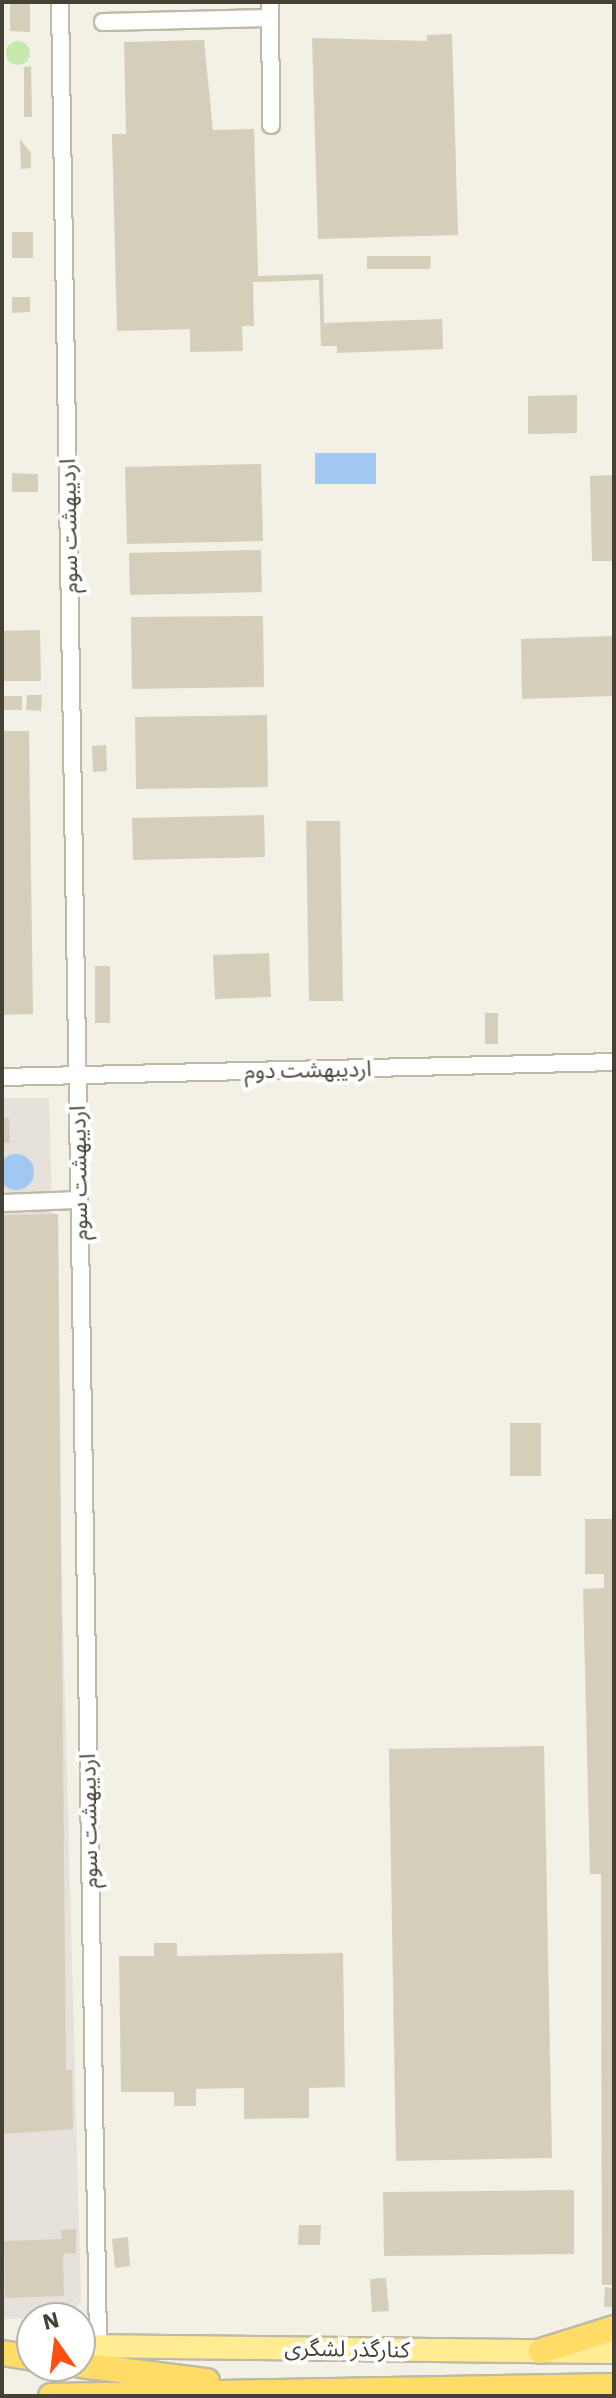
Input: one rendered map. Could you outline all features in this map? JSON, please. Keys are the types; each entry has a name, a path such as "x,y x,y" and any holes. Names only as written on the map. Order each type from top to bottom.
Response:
{"highway":[{"path":"541,2351 614,2328"},
{"path":"96,2367 317,2391"},
{"path":"51,2396 614,2386"}],"main road":[{"name":"کنارگذر لشگری","path":"96,2345 614,2352"}],"street":[{"name":"اردیبهشت سوم","path":"60,2 78,1200 89,2302"},
{"path":"103,22 270,10 271,125"},
{"name":"اردیبهشت دوم","path":"2,1077 614,1062"},
{"path":"2,1203 78,1200"}],"shaded area":[{"path":"2,1098 49,1098 81,2299 79,2302 16,2302 16,2319 2,2319"}],"green space":[{"path":"18,41 26,45 30,53 26,61 18,65 10,61 6,53 10,45"}],"water":[{"path":"315,453 376,453 376,484 315,484"},
{"path":"16,1154 29,1159 34,1172 29,1185 16,1190 3,1185 -2,1172 3,1159"}],"building":[{"path":"10,2 30,2 30,32 10,31"},
{"path":"452,34 458,235 318,239 312,38 427,41 427,35"},
{"path":"204,40 213,130 254,129 258,276 323,274 324,323 442,319 443,349 337,353 337,346 321,346 319,280 253,282 254,326 242,326 243,351 190,352 190,329 117,331 112,134 126,134 124,42"},
{"path":"31,66 32,117 24,117 24,67"},
{"path":"20,139 31,153 31,168 21,169"},
{"path":"12,232 33,232 33,258 12,258"},
{"path":"367,256 431,256 430,269 367,269"},
{"path":"12,297 30,297 30,312 12,313"},
{"path":"577,395 577,433 528,434 528,396"},
{"path":"261,464 263,541 127,544 125,467"},
{"path":"12,473 38,474 38,492 12,492"},
{"path":"614,475 614,561 592,561 590,476"},
{"path":"261,550 262,592 130,595 129,553"},
{"path":"263,616 264,687 132,689 131,617"},
{"path":"40,630 41,681 2,681 2,631"},
{"path":"614,636 614,696 522,699 521,639"},
{"path":"27,695 42,695 41,711 26,710"},
{"path":"2,696 22,696 22,710 2,710"},
{"path":"267,715 268,787 136,789 135,717"},
{"path":"2,731 29,731 33,1014 2,1015"},
{"path":"106,745 107,771 93,772 92,746"},
{"path":"264,815 265,857 133,860 132,818"},
{"path":"306,821 340,821 343,1001 309,1001"},
{"path":"269,953 271,997 215,999 213,955"},
{"path":"95,966 110,966 110,1023 95,1023"},
{"path":"485,1013 498,1013 498,1044 485,1044"},
{"path":"2,1118 9,1118 10,1143 2,1143"},
{"path":"58,1214 66,2070 72,2070 73,2129 2,2134 2,1215"},
{"path":"510,1423 541,1423 541,1476 510,1476"},
{"path":"585,1519 614,1519 614,2285 602,2285 601,1874 590,1874 583,1589 604,1588 604,1574 585,1574"},
{"path":"544,1746 552,2158 396,2161 389,1749"},
{"path":"154,1943 177,1943 177,1956 343,1953 345,2087 309,2088 309,2118 244,2119 244,2088 196,2089 196,2106 174,2106 174,2092 121,2092 119,1956 154,1956"},
{"path":"574,2190 574,2254 384,2256 383,2192"},
{"path":"299,2225 321,2225 320,2245 298,2245"},
{"path":"76,2229 76,2253 63,2254 64,2296 5,2298 4,2241 62,2239 61,2230"},
{"path":"128,2237 130,2266 115,2268 112,2239"},
{"path":"386,2278 389,2311 372,2312 370,2279"},
{"path":"605,2287 614,2288 614,2307 604,2307"}]}
